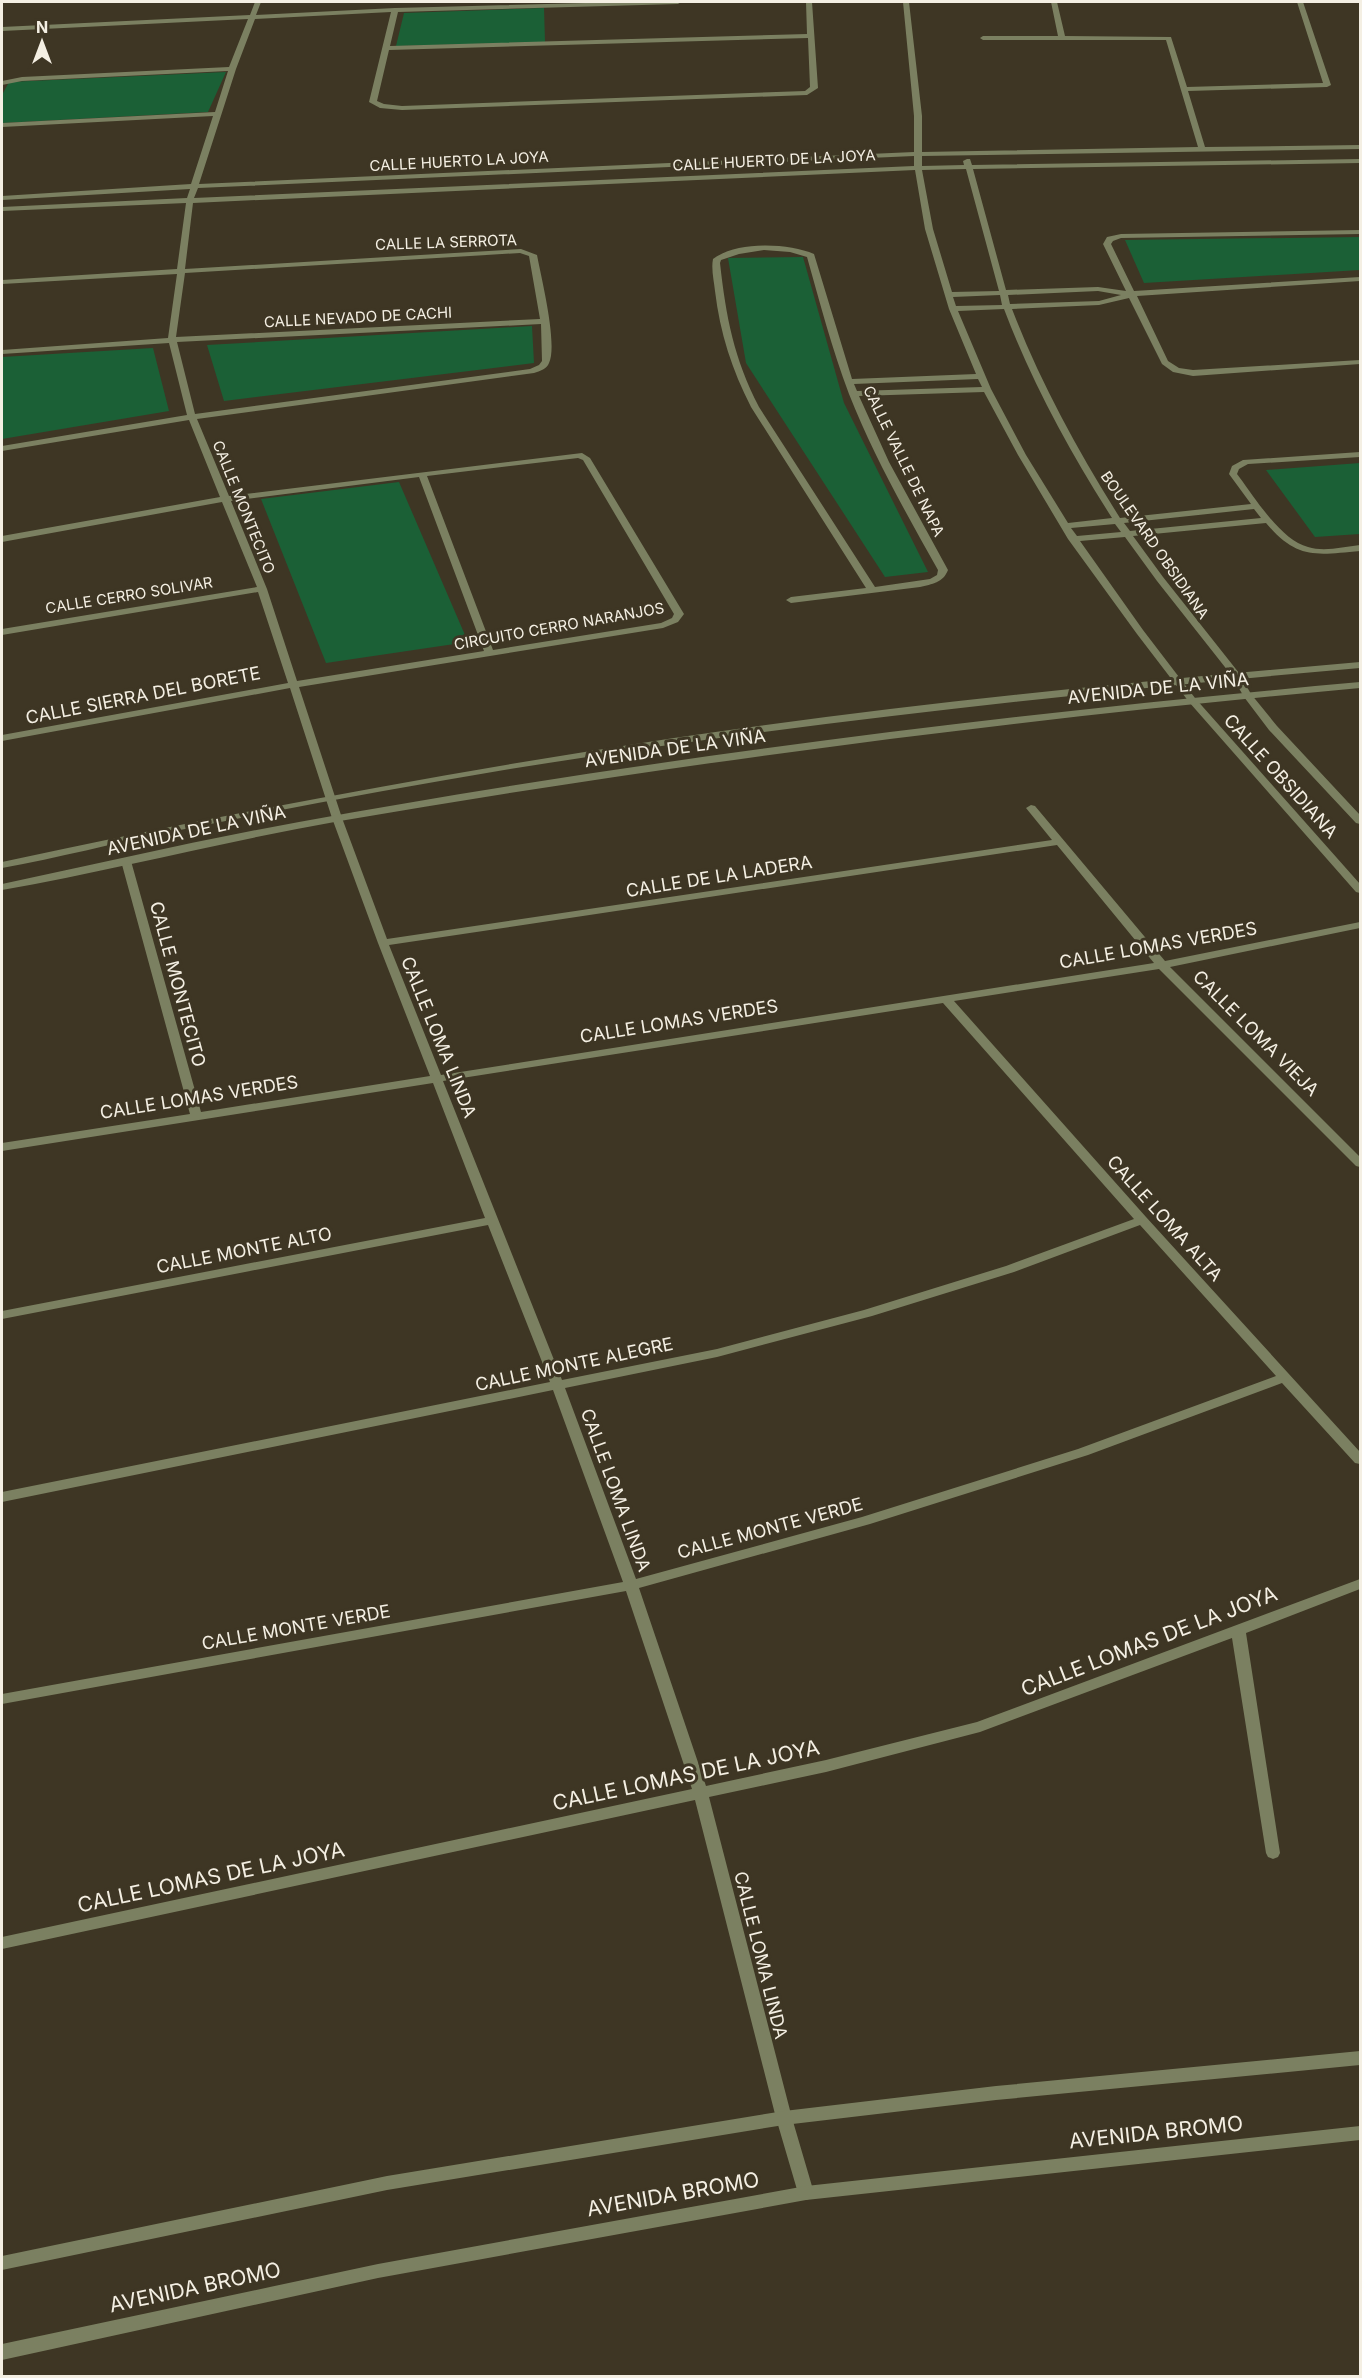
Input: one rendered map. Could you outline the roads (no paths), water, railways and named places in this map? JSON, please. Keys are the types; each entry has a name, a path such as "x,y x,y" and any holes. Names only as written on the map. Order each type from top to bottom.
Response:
{"street":[{"name":"CALLE MONTECITO","path":"258,2 232,69 190,200 172,340 192,417 262,589 291,685 337,818"},
{"path":"2,28 395,10 678,2"},
{"path":"395,10 373,102 388,107 414,108 807,93 814,88 809,2"},
{"path":"906,2 918,116 918,168 929,229 953,309 987,389 1022,455 1065,526 1140,632 1179,681"},
{"path":"1054,2 1062,37"},
{"path":"1184,88 1327,85 1300,2"},
{"path":"385,48 811,36"},
{"path":"983,38 1169,38 1202,150"},
{"path":"2,83 22,79 232,69"},
{"path":"2,125 217,114"},
{"name":"CALLE HUERTO LA JOYA","path":"2,198 194,186 917,154 1360,147"},
{"name":"BOULEVARD OBSIDIANA","path":"965,154 1002,293 1026,356 1051,408 1081,463 1127,534 1236,675"},
{"name":"CALLE HUERTO DE LA JOYA","path":"190,200 918,168 1360,161"},
{"path":"2,209 190,200"},
{"path":"1360,231 1121,236 1110,239 1107,244 1165,362 1176,370 1193,373 1360,362"},
{"name":"CALLE VALLE DE NAPA","path":"791,600 872,590 933,581 941,576 943,570 870,433 849,382 811,256 804,252 773,249 738,252 717,259 721,315 729,353 739,378 755,407 872,590"},
{"name":"CALLE LA SERROTA","path":"181,270 521,251 533,255 544,321 546,360 542,367 531,371 192,417"},
{"path":"2,282 181,270"},
{"path":"953,309 1099,303 1131,294 1360,279"},
{"path":"949,296 1098,289 1131,294"},
{"name":"CALLE NEVADO DE CACHI","path":"2,352 172,340 544,321"},
{"path":"849,382 981,376"},
{"path":"854,394 987,389"},
{"path":"2,449 192,417"},
{"path":"1360,454 1246,462 1235,468 1233,474 1292,545 1305,550 1321,551 1360,548"},
{"name":"CIRCUITO CERRO NARANJOS","path":"224,499 579,455 586,458 679,614 675,620 663,625 291,685"},
{"path":"422,474 490,654"},
{"path":"2,539 224,499"},
{"path":"1065,526 1258,506"},
{"path":"1074,539 1269,520"},
{"name":"CALLE CERRO SOLIVAR","path":"2,632 262,589"},
{"name":"AVENIDA DE LA VIÑA","path":"2,865 108,841 546,760 953,704 1236,675 1360,665"},
{"name":"CALLE OBSIDIANA","path":"1236,675 1247,695 1301,759 1360,821"},
{"name":"CALLE OBSIDIANA","path":"1179,681 1192,700 1360,890"},
{"name":"CALLE SIERRA DEL BORETE","path":"2,738 291,685"},
{"name":"AVENIDA DE LA VIÑA","path":"2,887 337,818 627,771 795,747 1192,700 1360,685"},
{"name":"CALLE LOMA VIEJA","path":"1031,808 1162,965 1360,1163"},
{"name":"CALLE LOMA LINDA","path":"337,818 383,943 558,1386 631,1585 701,1793 784,2118 806,2193"},
{"name":"CALLE DE LA LADERA","path":"383,943 1059,842"},
{"name":"CALLE MONTECITO","path":"126,861 196,1116"},
{"name":"CALLE LOMAS VERDES","path":"2,1147 436,1077 1162,965 1360,925"},
{"name":"CALLE LOMA ALTA","path":"945,998 1360,1460"},
{"name":"CALLE MONTE ALTO","path":"2,1315 493,1220"},
{"name":"CALLE MONTE ALEGRE","path":"2,1497 717,1353 868,1313 1011,1269 1142,1220"},
{"name":"CALLE MONTE VERDE","path":"2,1699 631,1585 854,1524 1083,1452 1285,1377"},
{"name":"CALLE LOMAS DE LA JOYA","path":"2,1943 826,1766 980,1727 1360,1584"},
{"path":"1238,1629 1273,1853"},
{"path":"2,2263 387,2183 784,2118 996,2092 1360,2058"},
{"name":"AVENIDA BROMO","path":"2,2352 378,2271 806,2193 1360,2133"}]}
